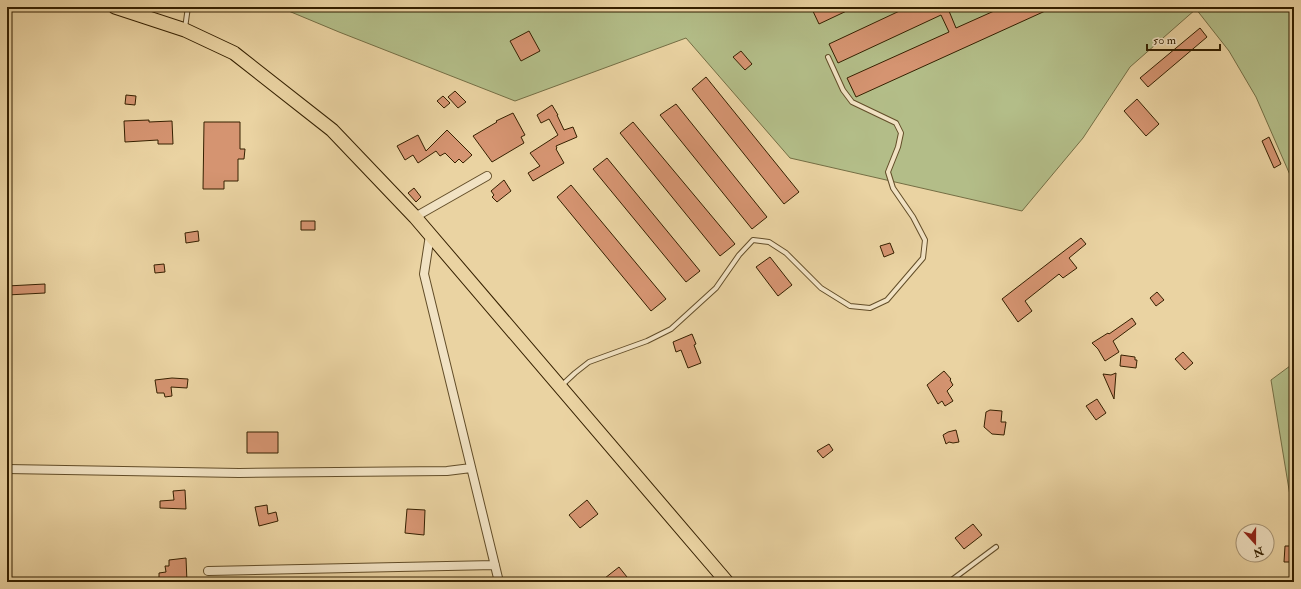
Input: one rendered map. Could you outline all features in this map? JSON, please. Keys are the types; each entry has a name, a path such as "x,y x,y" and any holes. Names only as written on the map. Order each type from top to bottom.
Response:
{"main road":[{"path":"115,7 185,30 234,54 332,130 415,217 727,582"}],"street":[{"path":"415,217 487,176"},
{"path":"430,235 424,274 499,582"},
{"path":"7,470 239,473 447,471 471,468"},
{"path":"208,570 495,565"}],"lane":[{"path":"185,30 188,7"},
{"path":"561,386 589,362 647,341 672,329 716,288 739,255 753,240 769,242 786,253 821,288 850,306 870,308 887,300 923,258 925,240 913,217 893,188 888,172 898,147 901,133 896,123 852,102 843,90 828,57"},
{"path":"949,582 996,547"}],"green space":[{"path":"279,7 1294,7 1294,184 1256,97 1229,51 1196,9 1130,67 1083,138 1022,211 790,158 686,38 515,101"},
{"path":"1294,363 1294,520 1271,380"}],"building":[{"path":"811,7 855,7 819,24"},
{"path":"908,7 958,7 949,11 956,28 1003,7 1054,7 856,97 847,78 949,32 941,15 838,63 829,44"},
{"path":"1200,28 1207,37 1148,87 1140,78"},
{"path":"529,31 540,51 521,61 510,41"},
{"path":"741,51 752,64 745,70 733,57"},
{"path":"706,77 799,192 784,204 692,89"},
{"path":"455,91 466,102 458,108 448,97"},
{"path":"126,95 136,96 135,105 125,104"},
{"path":"443,96 450,103 444,108 437,101"},
{"path":"1137,99 1159,124 1146,136 1124,111"},
{"path":"676,104 767,217 752,229 660,115"},
{"path":"552,105 564,130 573,127 577,137 556,146 556,149 564,163 533,181 528,173 540,166 530,153 558,135 549,119 541,123 537,115"},
{"path":"513,113 525,135 521,137 524,143 492,162 473,136 497,122 496,121"},
{"path":"149,120 149,122 172,121 173,144 158,144 158,140 125,142 124,121"},
{"path":"204,122 240,122 240,149 245,149 244,159 238,159 238,181 224,181 224,189 203,189"},
{"path":"633,122 735,244 720,256 620,133"},
{"path":"447,130 472,155 463,163 459,159 455,163 445,153 440,156 436,151 418,163 413,155 405,160 397,146 418,135 426,151"},
{"path":"1269,137 1281,164 1274,168 1262,141"},
{"path":"607,158 700,271 686,282 593,169"},
{"path":"504,180 511,191 497,202 492,197 494,195 491,191"},
{"path":"571,185 666,299 651,311 557,197"},
{"path":"414,188 421,197 416,202 408,193"},
{"path":"301,221 315,221 315,230 301,230"},
{"path":"198,231 199,241 186,243 185,233"},
{"path":"1081,238 1086,244 1069,258 1077,268 1063,278 1059,274 1025,301 1032,311 1018,322 1002,299"},
{"path":"890,243 894,253 884,257 880,246"},
{"path":"770,257 792,285 778,296 756,267"},
{"path":"164,264 165,272 155,273 154,265"},
{"path":"45,284 45,293 7,295 7,286"},
{"path":"1157,292 1164,300 1156,306 1150,298"},
{"path":"1132,318 1136,324 1113,341 1119,352 1105,361 1098,349 1092,343 1108,333 1109,334"},
{"path":"692,334 696,344 694,345 701,363 688,368 681,350 676,352 673,342"},
{"path":"1183,352 1193,363 1185,370 1175,359"},
{"path":"1121,355 1135,357 1135,360 1137,360 1136,368 1120,366"},
{"path":"944,371 951,379 950,380 953,385 947,391 953,401 945,406 942,401 938,404 927,385"},
{"path":"1116,373 1114,399 1103,374 1111,375"},
{"path":"172,378 188,379 187,388 171,387 172,396 165,397 164,393 157,393 155,380"},
{"path":"1097,399 1106,413 1096,420 1086,406"},
{"path":"990,410 1002,411 1001,422 1006,422 1004,435 992,434 984,427 986,412"},
{"path":"956,430 959,442 949,442 946,444 943,435"},
{"path":"247,432 278,432 278,453 247,453"},
{"path":"829,444 833,450 823,458 817,451"},
{"path":"185,490 186,509 160,508 160,501 174,500 173,491"},
{"path":"587,500 598,514 580,528 569,515"},
{"path":"267,505 268,514 276,512 278,521 259,526 255,507"},
{"path":"407,509 425,510 424,535 405,533"},
{"path":"973,524 982,535 964,549 955,538"},
{"path":"1285,546 1294,546 1294,562 1284,562"},
{"path":"186,558 187,582 159,582 159,573 166,572 165,566 169,566 169,560"},
{"path":"619,567 631,582 609,582 605,578"}]}
